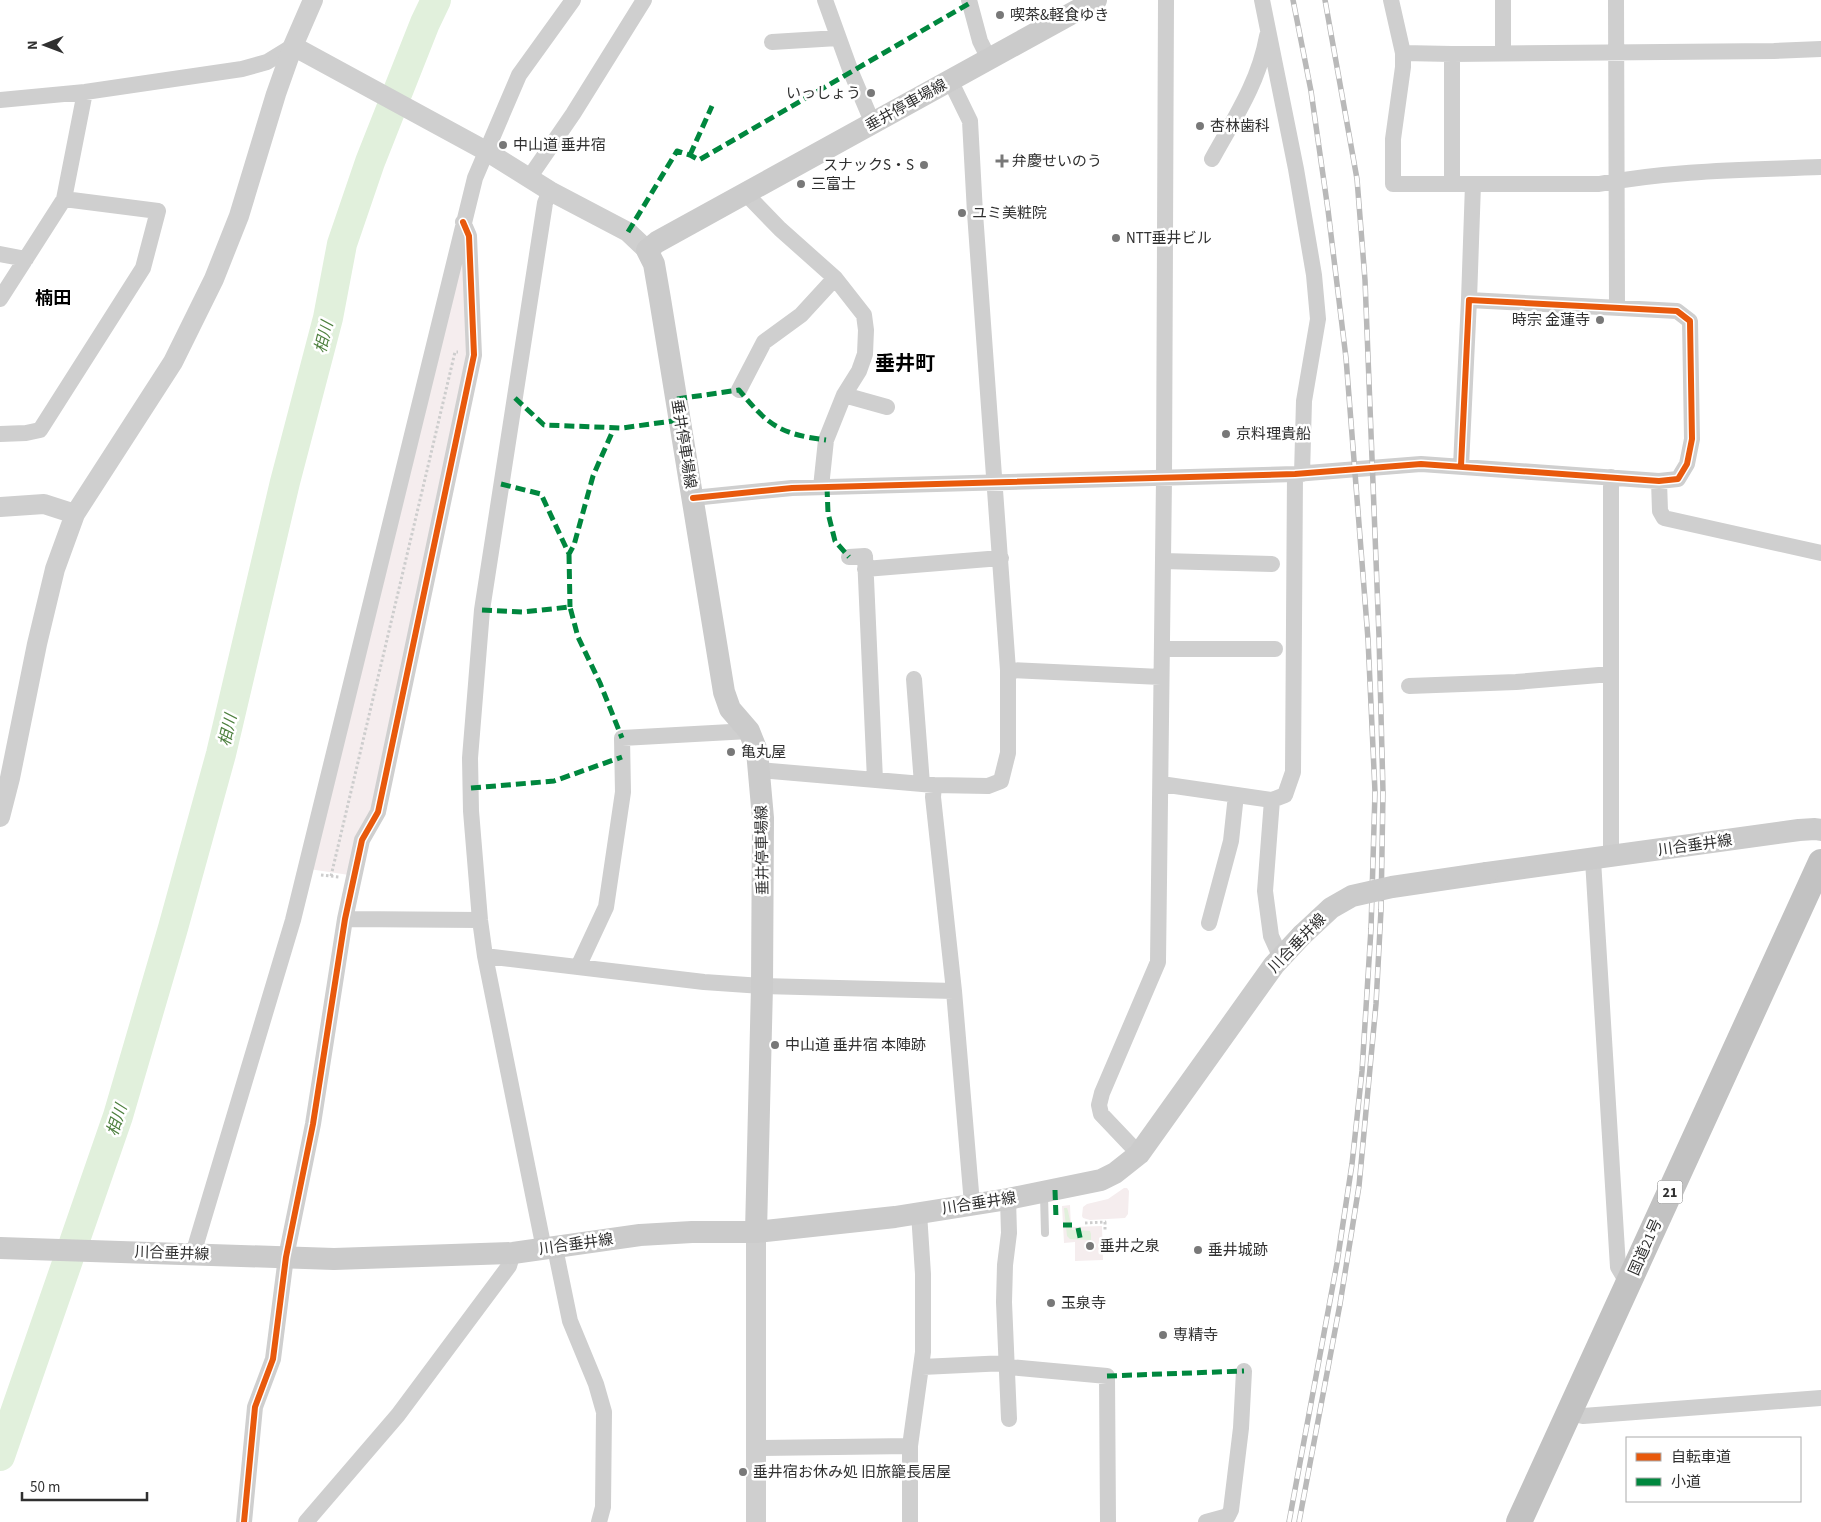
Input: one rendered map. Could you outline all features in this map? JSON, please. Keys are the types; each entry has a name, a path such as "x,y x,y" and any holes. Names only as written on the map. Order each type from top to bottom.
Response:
{"highway":[{"name":"国道21号","path":"1519,1522 1821,862"}],"main road":[{"name":"垂井停車場線","path":"756,1232 762,986 763,818 760,770 757,751 749,731 730,709 724,692 654,264 648,250 657,242 1096,0"},
{"name":"川合垂井線","path":"0,1248 334,1259 513,1253 640,1235 692,1232 756,1232 919,1213 1008,1199 1101,1180 1115,1173 1139,1154 1274,965 1302,935 1332,908 1352,896 1392,887 1487,873 1800,830 1821,830"}],"street":[{"path":"0,817 55,569 75,514 173,362 214,279 239,216 276,94 302,50 313,0"},
{"path":"186,1253 293,920 481,149 519,75 573,0"},
{"path":"529,178 573,114 644,0"},
{"path":"825,0 838,38 873,124"},
{"path":"969,0 980,41 989,59"},
{"path":"1139,1154 1100,1114 1099,1105 1102,1093 1158,962 1164,479 1166,0"},
{"path":"1160,784 1272,800 1284,795 1293,772 1298,474 1304,402 1318,319 1314,275 1262,0"},
{"path":"1391,0 1403,53 1403,67 1393,139 1394,184 1599,184 1708,171 1821,167"},
{"path":"1503,0 1503,53"},
{"path":"1616,0 1618,308"},
{"path":"1212,159 1254,84 1264,54 1269,29"},
{"path":"772,42 838,38"},
{"path":"1403,53 1774,51 1821,49"},
{"path":"0,100 85,92 242,69 302,50 481,149 550,191 628,232 648,250"},
{"path":"1452,54 1452,183"},
{"path":"760,770 928,784 988,786 1001,781 1008,753 1008,670 970,122 950,80"},
{"path":"0,299 64,199 85,92"},
{"path":"1461,466 1473,184"},
{"path":"550,191 545,203 482,610 470,758 471,811 480,920 485,956 550,1248 570,1321 596,1384 604,1412 603,1507 599,1522"},
{"path":"745,193 780,229 835,278 864,315 866,330 865,354 859,371 844,395 826,440 821,487"},
{"path":"0,434 26,433 40,430 143,268 158,211 64,199"},
{"path":"244,1522 255,1407 273,1359 286,1258 313,1124 345,919 362,840 378,812 474,355 469,236 463,222"},
{"path":"0,254 26,259"},
{"path":"739,390 764,342 801,315 835,278"},
{"path":"693,498 792,488 995,484 1298,474 1421,464 1659,481 1678,479 1687,464 1692,438 1690,321 1678,311 1469,300"},
{"path":"844,395 888,407"},
{"path":"1611,477 1611,674 1602,858 1618,1267 1628,1284"},
{"path":"1659,481 1660,511 1664,518 1721,529 1821,553"},
{"path":"0,507 44,504 75,514"},
{"path":"849,557 865,556 875,780"},
{"path":"865,569 1001,558"},
{"path":"1163,560 1272,564"},
{"path":"1162,650 1275,649"},
{"path":"1008,670 1162,677"},
{"path":"1409,686 1516,682 1611,674"},
{"path":"914,679 928,784 934,797 954,991 972,1204"},
{"path":"578,967 606,907 623,792 622,738 749,731"},
{"path":"1209,924 1231,841 1236,795"},
{"path":"1272,800 1265,891 1271,936 1281,958"},
{"path":"345,919 480,920"},
{"path":"485,956 704,982 762,986 954,991"},
{"path":"1008,1199 1009,1232 1005,1265 1006,1363 1009,1419"},
{"path":"910,1522 910,1446 922,1367 924,1274 919,1213"},
{"path":"756,1232 756,1522"},
{"path":"312,1520 398,1415 509,1266 513,1253"},
{"path":"922,1367 1006,1363 1010,1367 1107,1376 1108,1522"},
{"path":"1206,1522 1228,1516 1231,1510 1241,1428 1244,1371"},
{"path":"1569,1413 1583,1416 1821,1398"},
{"path":"756,1448 910,1446"}],"lane":[{"path":"1044,1192 1045,1233"}],"path":[{"path":"331,876 455,352"},
{"path":"1086,1223 1105,1222 1105,1231"}],"shaded area":[{"path":"463,242 471,359 375,804 349,875 309,869"},
{"path":"1124,1188 1127,1188 1129,1191 1128,1214 1125,1218 1090,1220 1083,1218 1083,1207 1087,1204 1108,1199"},
{"path":"1070,1205 1071,1227 1102,1226 1103,1260 1075,1261 1075,1242 1064,1243 1062,1206"},
{"path":"1064,1208 1067,1208 1072,1230 1090,1231 1091,1240 1070,1239 1067,1236"}],"waterway":[{"name":"相川","path":"0,1456 118,1116 173,928 221,754 285,482 328,318 342,244 370,162 425,23 436,0"}],"railway":[{"path":"1289,1522 1337,1263 1352,1164 1362,1071 1371,929 1375,792 1368,639 1346,358 1311,91 1293,0"},
{"path":"1299,1522 1340,1304 1359,1186 1376,1004 1381,910 1383,792 1365,280 1357,179 1325,0"}],"marked path":[{"path":"628,232 677,151 699,160 970,3"},
{"path":"690,155 712,106"},
{"path":"677,399 739,390 758,412 776,426 797,435 826,440"},
{"path":"515,398 544,425 622,428 680,420"},
{"path":"501,484 541,494 569,554 574,545 593,476 614,428"},
{"path":"827,487 828,513 835,541 849,557"},
{"path":"569,554 570,607"},
{"path":"482,610 522,612 570,607 578,637 600,683 622,738"},
{"path":"471,788 554,781 622,757"},
{"path":"1055,1190 1056,1218"},
{"path":"1063,1225 1072,1225"},
{"path":"1078,1228 1081,1242"},
{"path":"1107,1376 1244,1371"}],"cycle path":[{"path":"244,1522 255,1407 273,1359 286,1257 313,1124 345,919 362,840 378,812 474,355 469,236 463,222"},
{"path":"693,498 792,488 1295,474 1421,464 1659,481 1678,479 1687,464 1692,439 1690,321 1677,311 1469,300 1461,466"}],"place":[{"name":"喫茶&軽食ゆき","path":"1000,15"},
{"name":"いっしょう","path":"871,93"},
{"name":"杏林歯科","path":"1200,126"},
{"name":"中山道 垂井宿","path":"503,145"},
{"name":"弁慶せいのう","path":"1002,161"},
{"name":"スナックS・S","path":"924,165"},
{"name":"三富士","path":"801,184"},
{"name":"ユミ美粧院","path":"962,213"},
{"name":"NTT垂井ビル","path":"1116,238"},
{"name":"時宗 金蓮寺","path":"1600,320"},
{"name":"京料理貴船","path":"1226,434"},
{"name":"亀丸屋","path":"731,752"},
{"name":"中山道 垂井宿 本陣跡","path":"775,1045"},
{"name":"垂井之泉","path":"1090,1246"},
{"name":"垂井城跡","path":"1198,1250"},
{"name":"玉泉寺","path":"1051,1303"},
{"name":"専精寺","path":"1163,1335"},
{"name":"垂井宿お休み処 旧旅籠長居屋","path":"743,1472"}],"district":[{"name":"楠田","path":"53,298"},
{"name":"垂井町","path":"905,363"}]}
